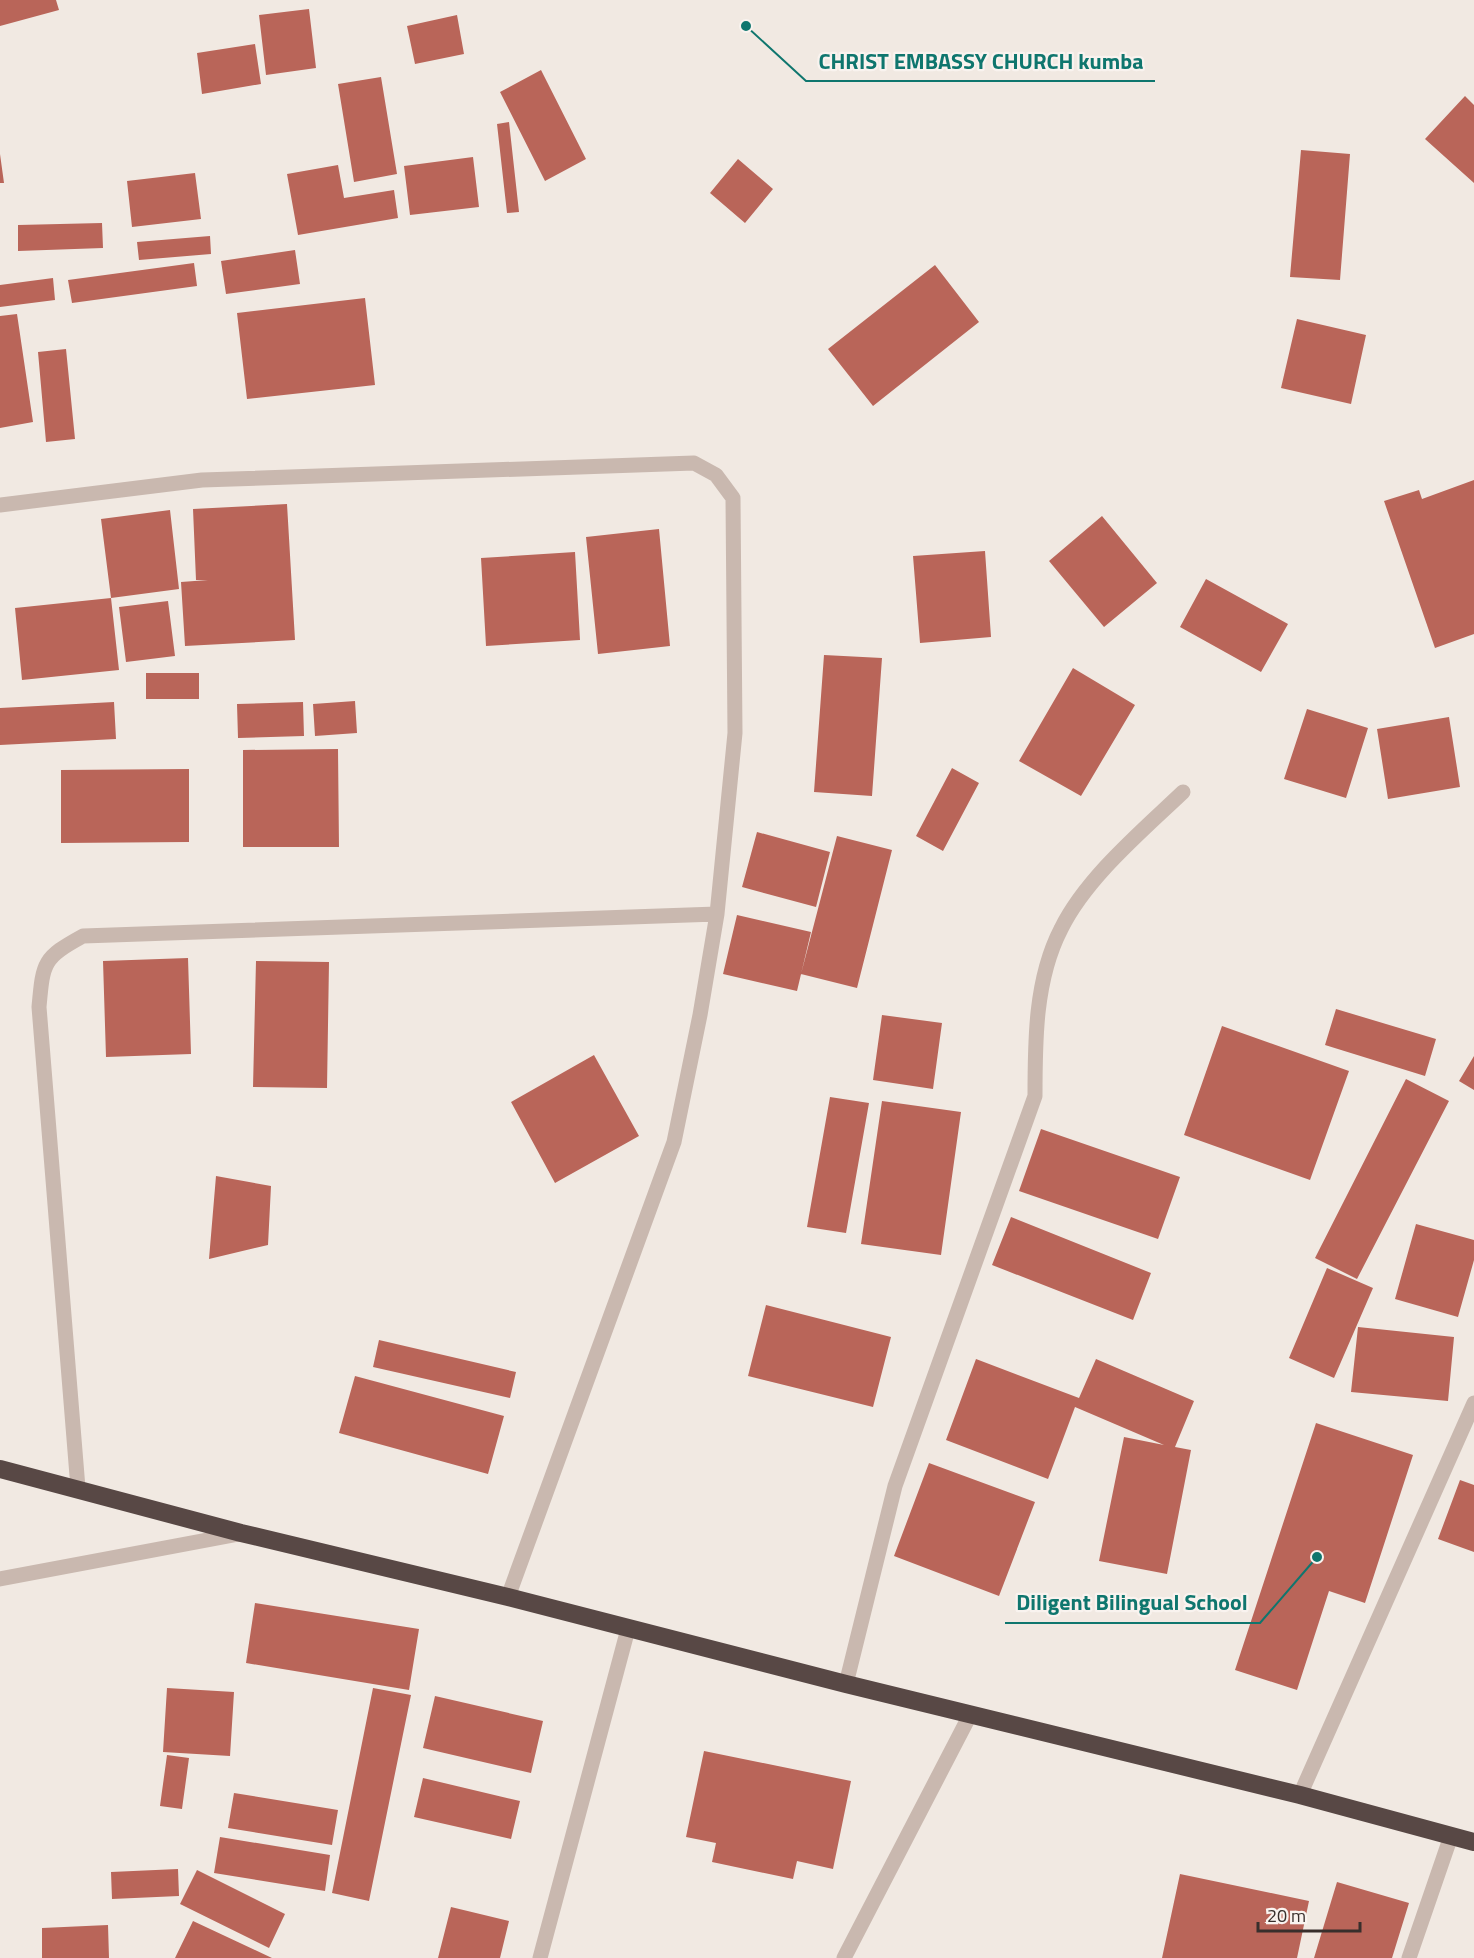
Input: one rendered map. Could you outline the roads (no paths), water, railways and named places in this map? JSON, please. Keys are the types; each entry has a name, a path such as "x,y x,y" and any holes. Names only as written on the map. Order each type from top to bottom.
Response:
{"highway":[{"path":"0,1469 241,1533 508,1597 846,1684 1300,1795 1474,1842"}],"street":[{"path":"0,505 202,480 694,463 716,475 733,498 735,733 717,914 700,1015 674,1142 508,1597"},
{"path":"846,1684 895,1486 1035,1096 1035,1047 1042,982 1060,929 1102,870 1183,792"},
{"path":"78,1488 39,1007 42,974 54,952 83,936 717,914"},
{"path":"1300,1795 1474,1403"},
{"path":"0,1579 241,1533"},
{"path":"540,1958 627,1629"},
{"path":"844,1958 970,1715"},
{"path":"1409,1958 1451,1836"}],"place":[{"name":"CHRIST EMBASSY CHURCH kumba","path":"746,26"},
{"name":"Diligent Bilingual School","path":"1317,1557"}]}
